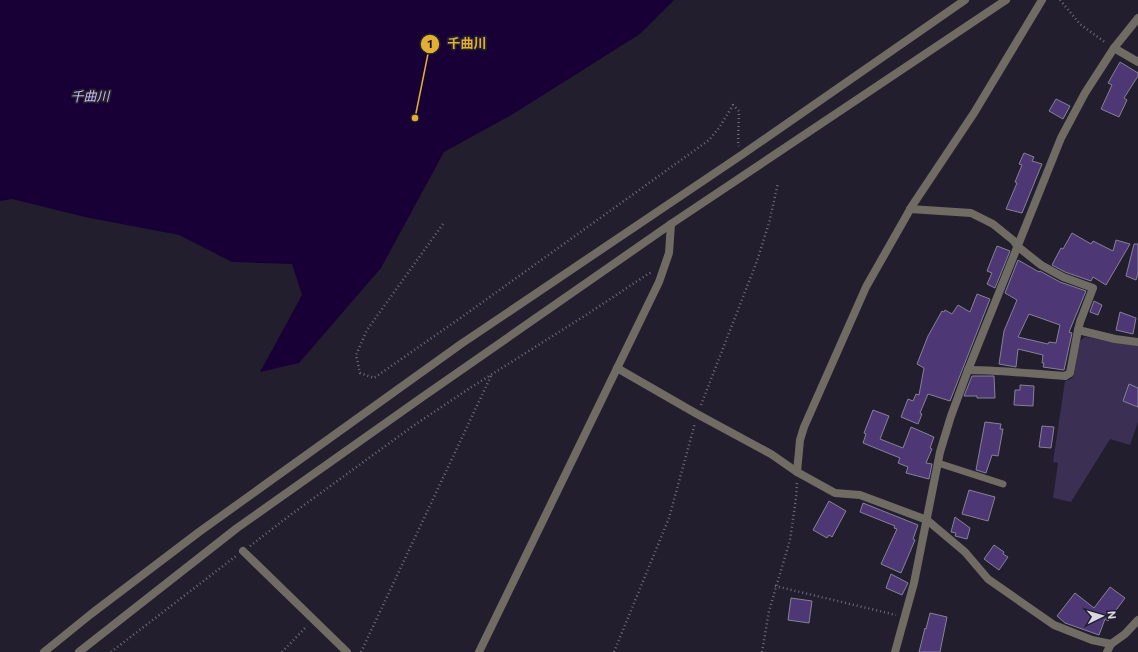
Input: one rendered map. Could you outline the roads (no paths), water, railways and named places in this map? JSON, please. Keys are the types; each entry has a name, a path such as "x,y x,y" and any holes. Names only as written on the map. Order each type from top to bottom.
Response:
{"street":[{"path":"44,652 91,614 199,532 454,349 743,154 965,0"},
{"path":"79,652 237,528 414,403 671,224 1006,0"},
{"path":"797,472 800,440 804,427 866,287 910,209 974,114 1042,0"},
{"path":"896,652 914,583 938,462 951,416 968,370 1061,138 1085,93 1114,48 1138,18"},
{"path":"1114,48 1138,62"},
{"path":"910,209 970,213 993,224 1041,265 1063,277 1093,288 1080,322 1070,373 1065,376 1026,374 996,370 968,370"},
{"path":"479,652 659,282 669,253 671,224"},
{"path":"1078,330 1115,339 1138,342"},
{"path":"617,368 771,454 797,472 835,493 860,495 927,520 965,552 988,579 1054,625 1092,640 1111,644"},
{"path":"243,551 347,652"},
{"path":"1107,652 1111,644 1125,634 1138,620"}],"lane":[{"path":"938,462 1003,484"}],"water":[{"path":"0,0 674,0 640,34 513,114 444,152 381,268 299,363 260,372 302,295 292,264 232,262 179,235 85,217 12,199 0,201"}],"place":[{"name":"千曲川","path":"415,118"}]}
